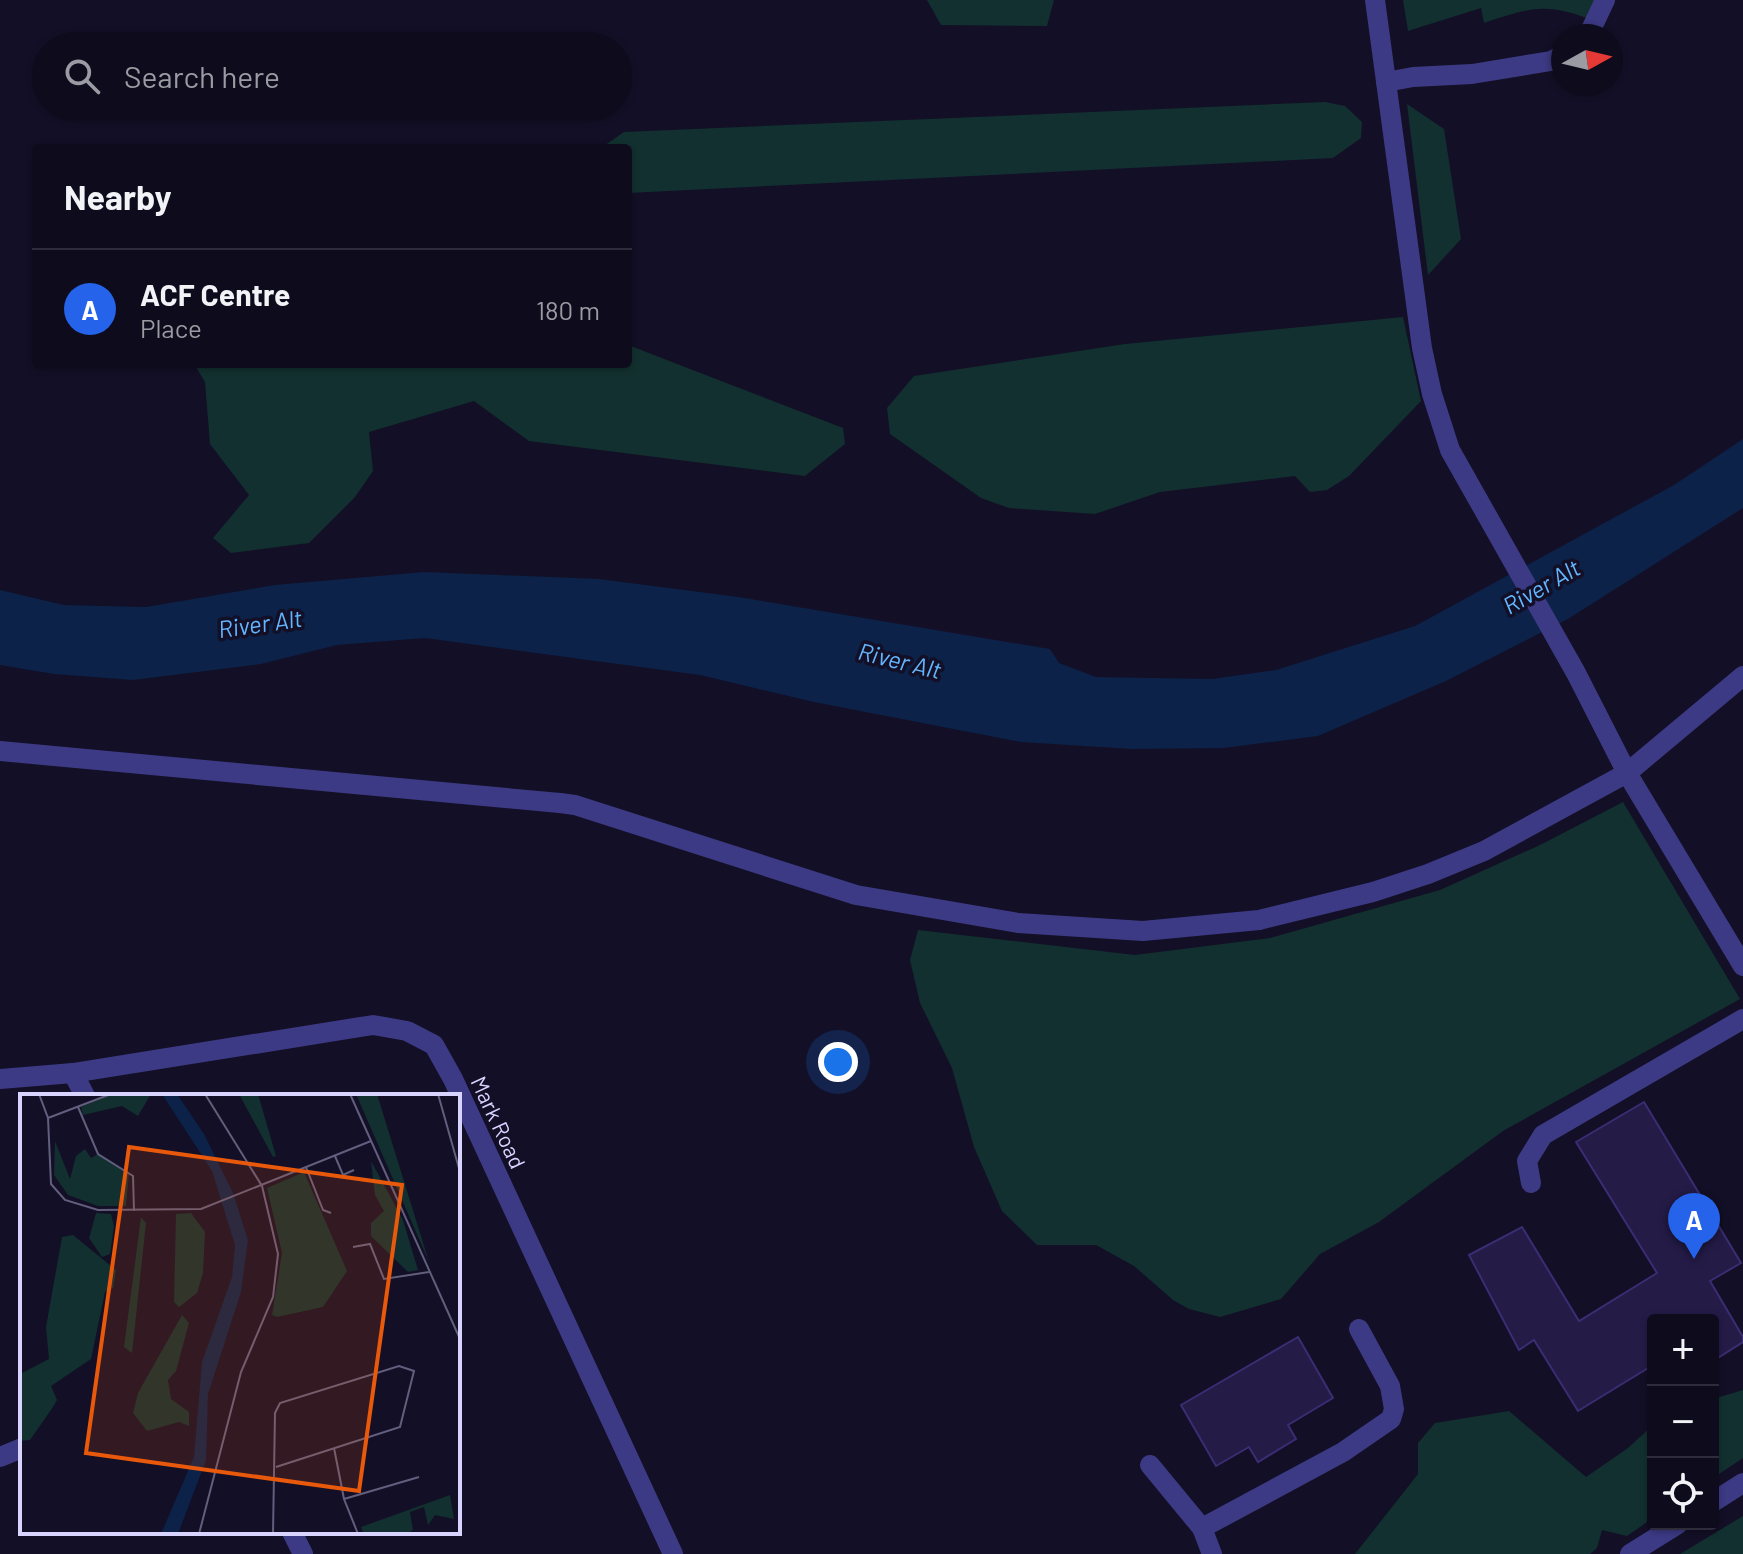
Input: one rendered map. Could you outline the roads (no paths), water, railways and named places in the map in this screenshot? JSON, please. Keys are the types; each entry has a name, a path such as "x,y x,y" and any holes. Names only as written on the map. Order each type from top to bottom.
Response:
{"street":[{"path":"1375,0 1422,348 1432,394 1450,450 1576,673 1627,773 1743,966"},
{"path":"1594,24 1605,0"},
{"path":"1386,82 1413,77 1472,74 1551,61"},
{"path":"0,751 575,805 856,895 1018,923 1143,931 1259,920 1373,892 1484,851 1627,773 1743,676"},
{"path":"1531,1183 1527,1161 1543,1135 1743,1019"},
{"name":"Mark Road","path":"0,1079 73,1073 373,1025 407,1031 434,1045 459,1094"},
{"path":"73,1073 84,1094"},
{"name":"Mark Road","path":"460,1095 673,1554"},
{"path":"1202,1528 1343,1452 1391,1419 1394,1409 1390,1386 1359,1329"},
{"path":"0,1457 20,1449"},
{"path":"1150,1465 1202,1528 1212,1554"},
{"path":"1719,1498 1743,1483"},
{"path":"1630,1554 1668,1530"},
{"path":"293,1534 303,1554"}],"water":[{"name":"River Alt","path":"1743,439 1743,508 1568,619 1446,681 1318,736 1224,748 1132,749 1021,742 814,702 700,675 425,638 337,645 261,664 133,680 54,674 0,665 0,590 64,605 146,607 275,585 424,572 599,579 738,597 1050,649 1059,663 1096,677 1212,679 1276,670 1415,626 1674,485"}],"place":[{"name":"ACF Centre","path":"1694,1259"}]}
